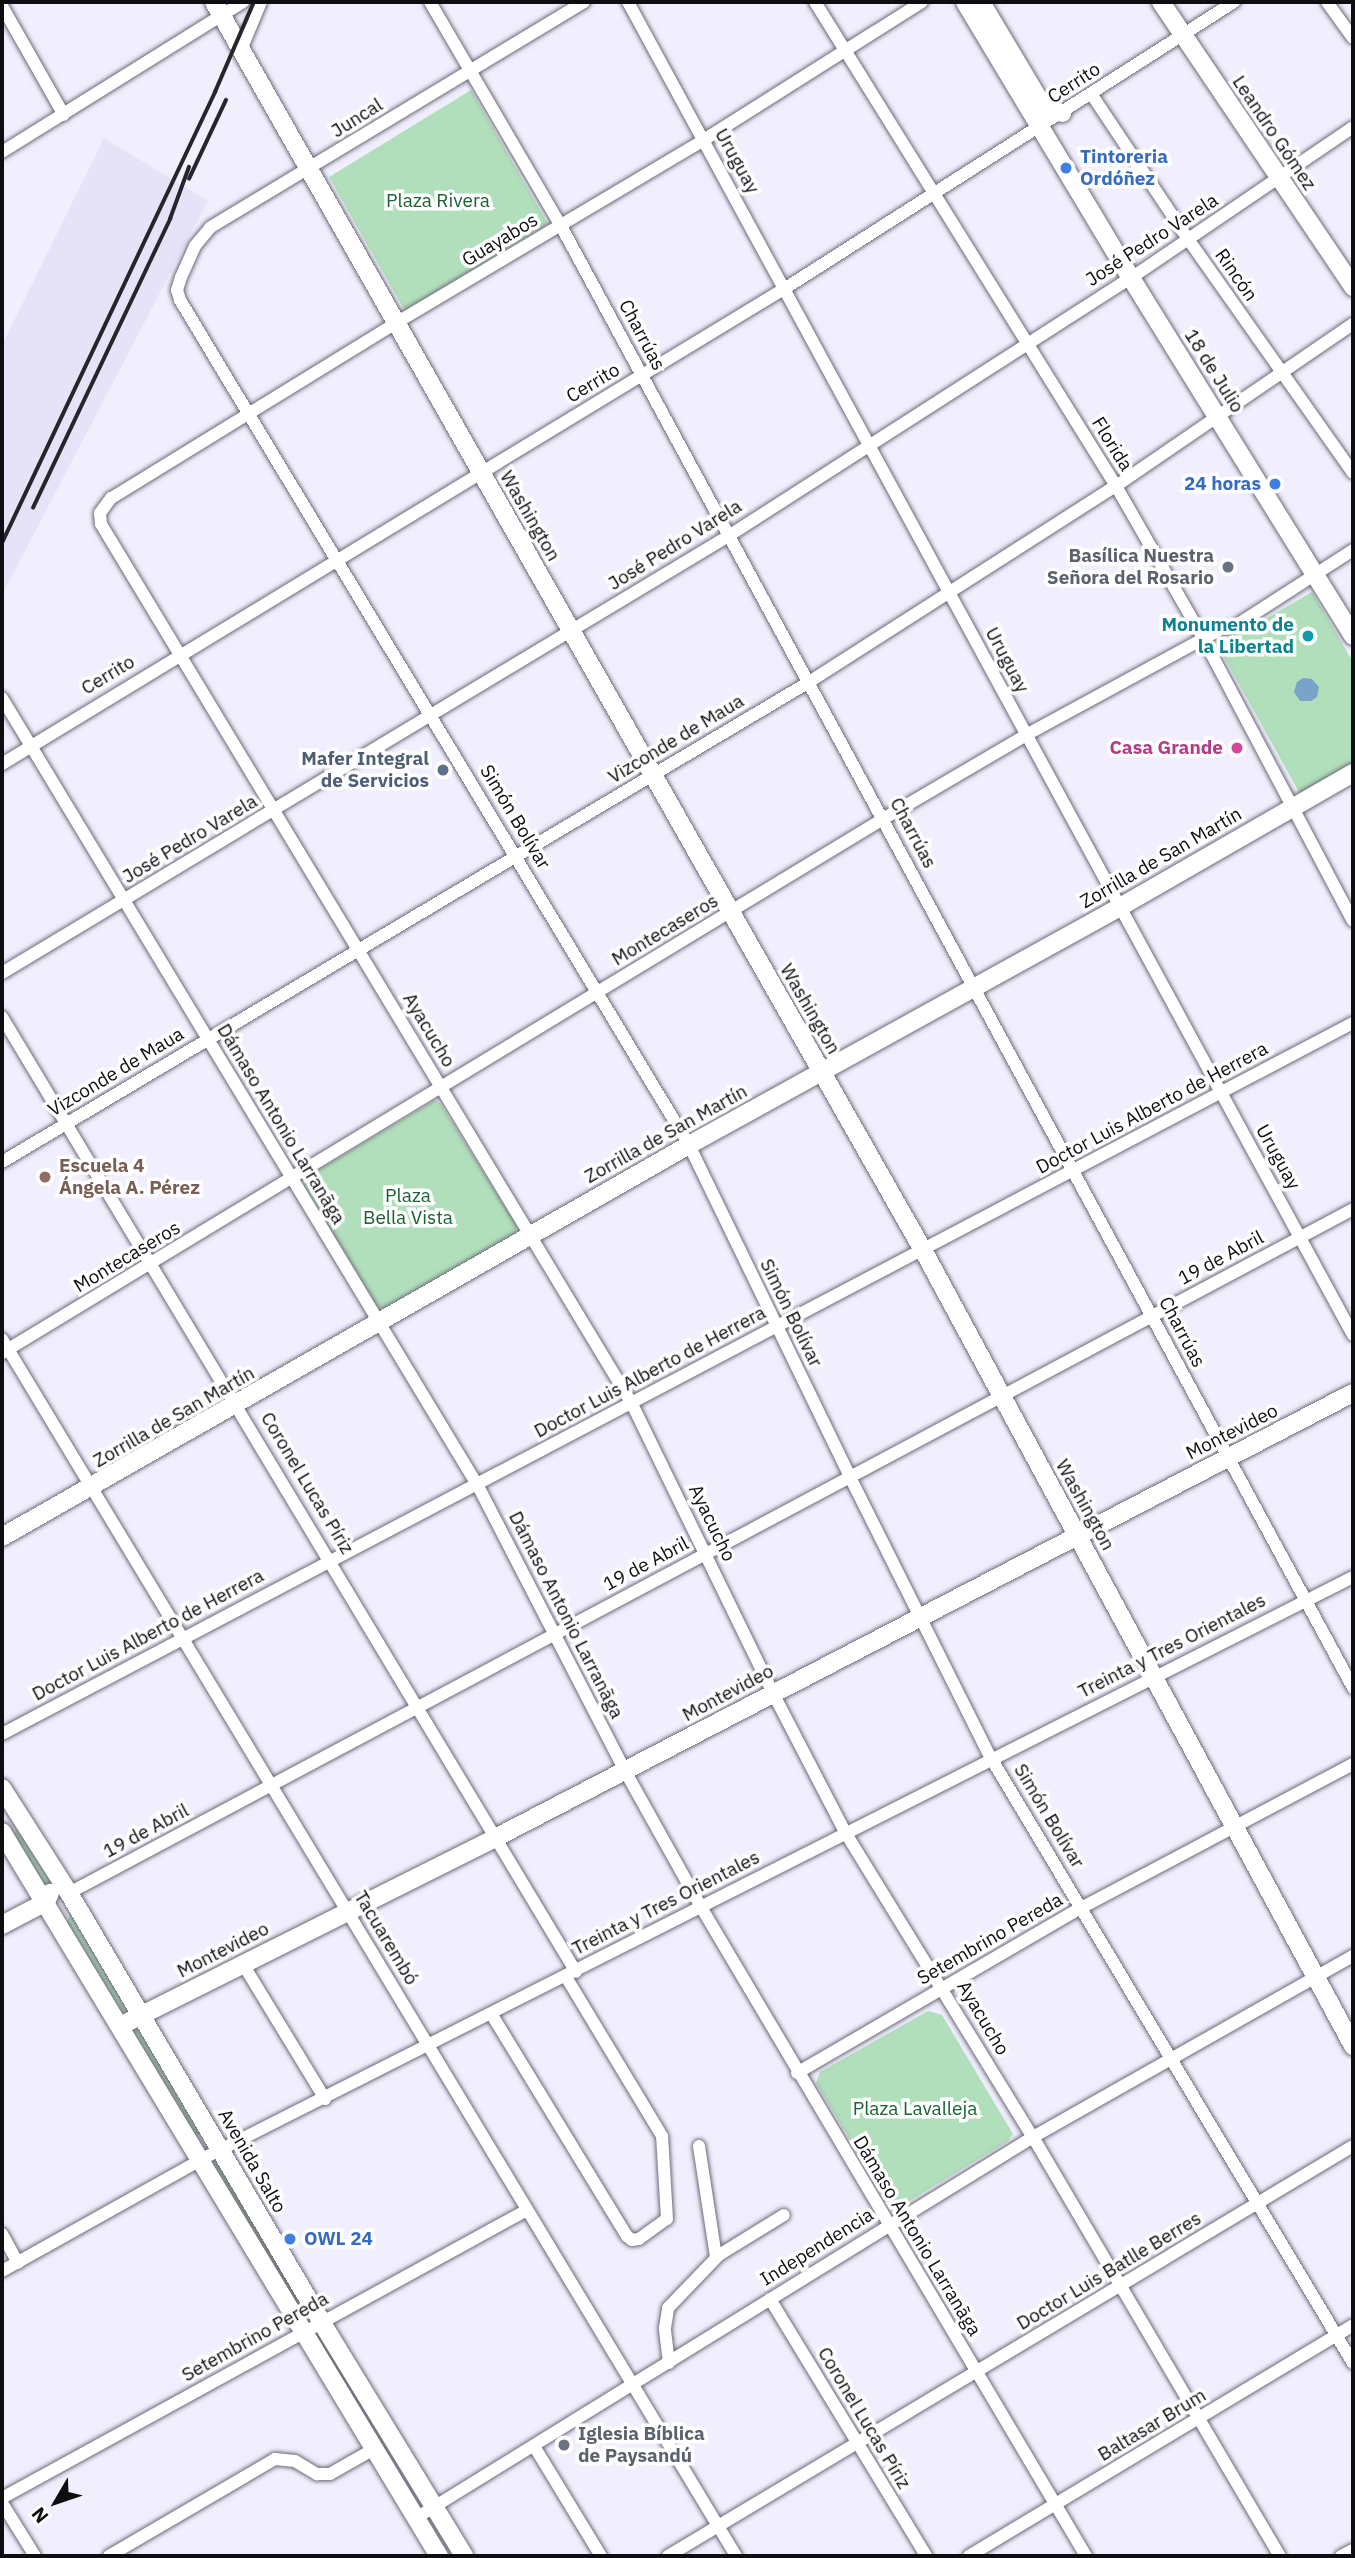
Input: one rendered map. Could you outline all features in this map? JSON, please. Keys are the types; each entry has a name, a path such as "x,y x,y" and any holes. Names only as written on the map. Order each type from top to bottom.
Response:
{"street":[{"path":"2,152 64,115 217,8 243,2"},
{"path":"240,50 261,2"},
{"name":"Charrúas","path":"430,2 562,226 1353,1688"},
{"name":"Juncal","path":"177,290 195,246 210,228 584,2"},
{"name":"Uruguay","path":"628,2 1353,1335"},
{"name":"Florida","path":"815,2 1116,486 1203,638 1353,920"},
{"name":"Guayabos","path":"100,513 111,498 396,323 704,140 922,2"},
{"name":"18 de Julio","path":"965,2 1131,278 1353,636"},
{"path":"981,2 1040,101 1047,108 1062,113"},
{"name":"Leandro Gómez","path":"1161,2 1353,287"},
{"name":"Cerrito","path":"2,764 30,744 785,289 1234,2"},
{"path":"1327,2 1353,38"},
{"path":"2,6 64,115"},
{"name":"Washington","path":"217,8 923,1250 1353,2046"},
{"name":"Rincón","path":"1092,95 1188,239 1353,473"},
{"name":"José Pedro Varela","path":"2,973 730,535 1131,278 1279,180 1353,127"},
{"name":"Simón Bolívar","path":"177,290 180,300 689,1145 776,1327 991,1758 1353,2363"},
{"name":"Vizconde de Maua","path":"2,1162 809,682 1116,486 1353,324"},
{"name":"Ayacucho","path":"100,513 101,524 272,811 632,1404 772,1693 845,1832 1033,2137 1119,2288 1280,2556"},
{"name":"Montecaseros","path":"4,1347 152,1265 441,1087 1026,735 1221,628 1232,628 1353,550"},
{"name":"Dámaso Antonio Larranãga","path":"2,698 478,1486 625,1771 701,1907 797,2073 1086,2556"},
{"name":"Zorrilla de San Martín","path":"2,1538 530,1235 973,985 1119,907 1353,773"},
{"name":"Coronel Lucas Píriz","path":"2,1017 497,1837 662,2136 667,2219 639,2239 632,2240 627,2236 492,2015"},
{"name":"Doctor Luis Alberto de Herrera","path":"2,1734 478,1486 1353,1023"},
{"name":"19 de Abril","path":"69,1894 1353,1209"},
{"name":"Tacuarembó","path":"4,1347 184,1637 271,1786 736,2556"},
{"name":"Montevideo","path":"120,2026 497,1837 1353,1393"},
{"name":"Treinta y Tres Orientales","path":"2,2272 202,2159 492,2015 845,1832 1353,1577"},
{"name":"Setembrino Pereda","path":"797,2073 1081,1908 1235,1824 1353,1764"},
{"name":"Avenida Salto","path":"2,1788 69,1894 322,2323 464,2556"},
{"path":"21,1820 2,1831 439,2556"},
{"path":"2,1925 46,1902 59,1878"},
{"path":"57,1920 69,1894"},
{"name":"Independencia","path":"416,2518 1033,2137 1172,2060 1315,1975 1353,1956"},
{"path":"243,1964 325,2099"},
{"path":"699,2146 716,2257"},
{"name":"Doctor Luis Batlle Berres","path":"668,2556 1353,2146"},
{"name":"Setembrino Pereda","path":"2,2500 527,2210"},
{"path":"669,2363 665,2328 668,2308 716,2257 784,2215"},
{"path":"2,2234 18,2263"},
{"name":"Coronel Lucas Píriz","path":"770,2300 926,2556"},
{"name":"Baltasar Brum","path":"969,2556 1353,2325"},
{"path":"109,2556 275,2459 295,2461 317,2474 330,2474 395,2443"},
{"path":"534,2446 601,2556"},
{"path":"2,2500 35,2556"},
{"path":"1341,2556 1353,2550"}],"shaded area":[{"path":"104,138 208,201 2,595 2,345"}],"green space":[{"name":"Plaza Rivera","path":"471,90 548,224 405,311 329,177"},
{"path":"1312,592 1353,662 1353,763 1300,794 1218,646"},
{"name":"Plaza Bella Vista","path":"435,1100 440,1103 517,1226 514,1236 385,1309 377,1306 304,1185 305,1178"},
{"path":"18,1829 51,1882 46,1888 11,1835"},
{"path":"70,1914 128,2009 120,2013 66,1925"},
{"name":"Plaza Lavalleja","path":"928,2011 942,2015 1013,2134 1008,2141 901,2206 889,2204 816,2083 820,2072"},
{"path":"140,2028 203,2133 195,2137 133,2032"},
{"path":"218,2161 312,2317 304,2322 210,2166"},
{"path":"325,2341 378,2434 321,2343"}],"water":[{"path":"1303,678 1312,679 1319,687 1317,697 1311,701 1300,701 1294,692 1297,682"}],"railway":[{"path":"2,543 215,92 254,2"},
{"path":"189,179 226,100"},
{"path":"33,508 170,219 189,167"}],"place":[{"name":"Tintoreria Ordóñez","path":"1066,168"},
{"name":"24 horas","path":"1275,484"},
{"name":"Basílica Nuestra Señora del Rosario","path":"1228,567"},
{"name":"Monumento de la Libertad","path":"1308,636"},
{"name":"Casa Grande","path":"1237,748"},
{"name":"Mafer Integral de Servicios","path":"443,770"},
{"name":"Escuela 4 Ángela A. Pérez","path":"45,1177"},
{"name":"OWL 24","path":"290,2239"},
{"name":"Iglesia Bíblica de Paysandú","path":"564,2445"}]}
